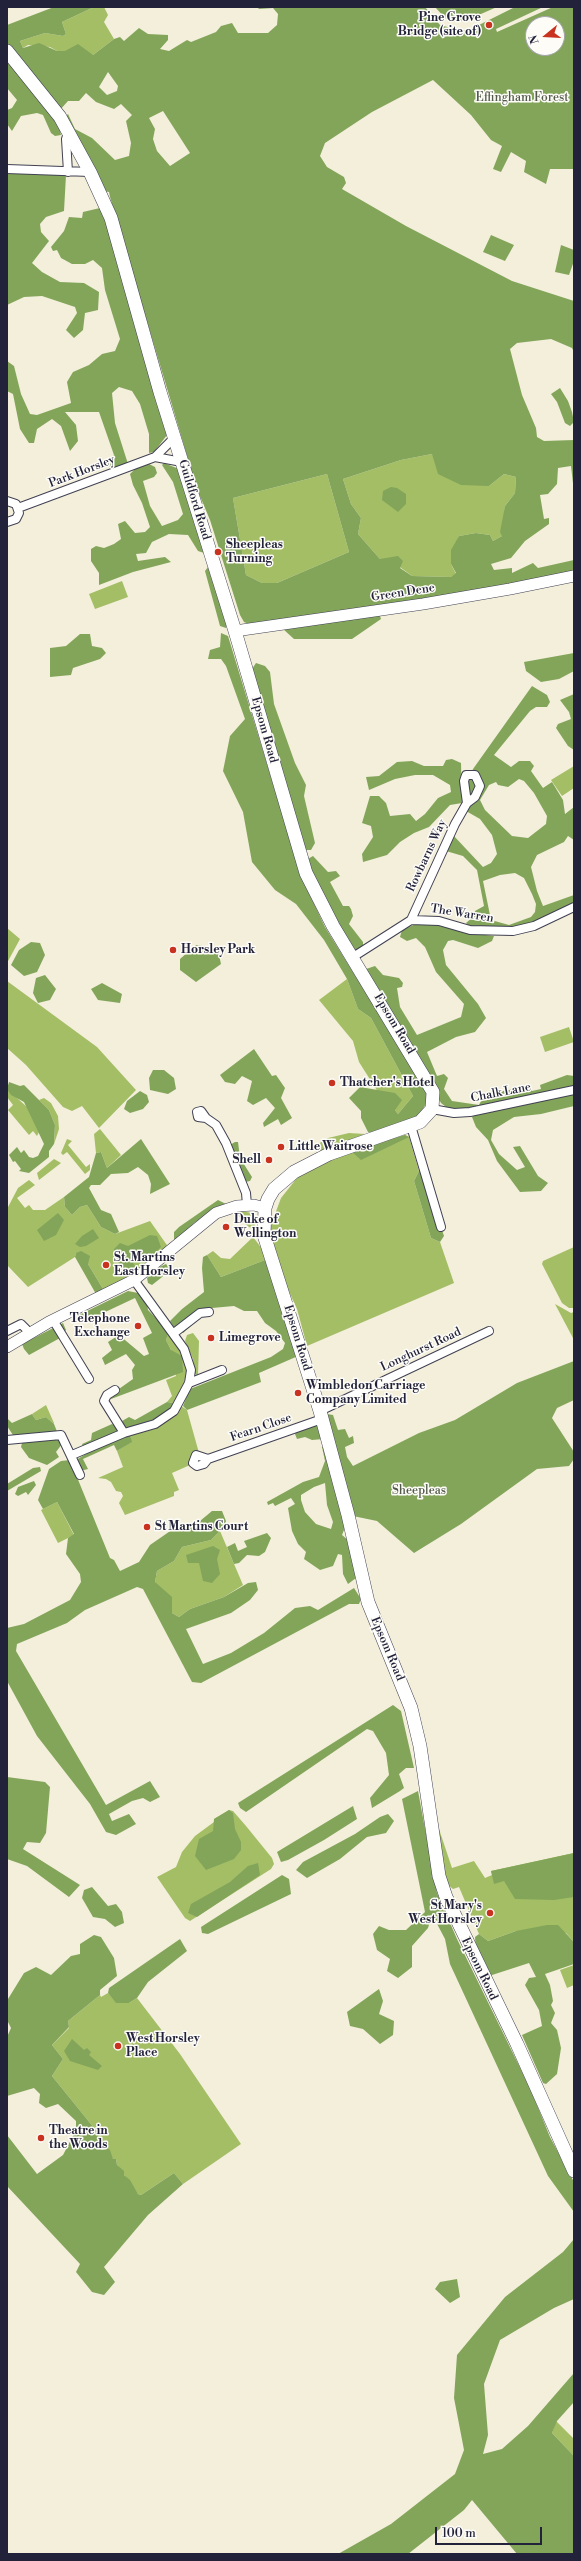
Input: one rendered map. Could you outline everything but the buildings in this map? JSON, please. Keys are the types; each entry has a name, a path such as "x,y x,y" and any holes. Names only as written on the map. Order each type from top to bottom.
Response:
{"main road":[{"path":"7,51 31,78 60,117 90,172"},
{"name":"Guildford Road","path":"90,172 111,218 160,392 235,631"},
{"name":"Epsom Road","path":"235,631 306,873 326,913 428,1082 433,1096 432,1109 428,1117 411,1126 312,1161 294,1172 274,1189 265,1208 264,1229 269,1252 298,1336 321,1415 368,1602 407,1694 414,1720 438,1869 446,1897 517,2044 574,2171"}],"street":[{"path":"68,133 66,139 68,172"},
{"path":"7,169 90,172"},
{"name":"Park Horsley","path":"18,508 155,457 175,437"},
{"path":"155,457 182,462"},
{"path":"7,501 13,502 18,508 16,519 7,522"},
{"name":"Green Dene","path":"235,631 423,604 574,576"},
{"name":"Rowbarns Way","path":"411,920 455,824 467,803"},
{"name":"The Warren","path":"411,920 439,921 470,930 513,931 534,926 574,907"},
{"path":"353,957 411,920"},
{"name":"Chalk Lane","path":"432,1109 454,1113 470,1112 574,1090"},
{"path":"206,1118 216,1125 226,1143 246,1193 247,1205"},
{"path":"411,1126 441,1227"},
{"path":"7,1347 53,1320 134,1280 216,1213 247,1205 265,1208"},
{"path":"72,1455 124,1433 155,1424 174,1410 189,1382 191,1370 189,1360 174,1333 134,1280"},
{"path":"174,1333 200,1313 209,1312"},
{"path":"53,1320 89,1379"},
{"path":"7,1331 21,1324 30,1333"},
{"name":"Longhurst Road","path":"321,1415 489,1331"},
{"path":"189,1382 222,1370"},
{"path":"115,1390 107,1395 104,1401 124,1433"},
{"name":"Fearn Close","path":"208,1459 321,1415"},
{"path":"7,1440 61,1435 72,1455 80,1475"}],"green space":[{"name":"Effingham Forest","path":"54,7 94,7 62,22 66,34 63,36 45,33 20,41 23,48 39,43 57,51 65,51 78,44 93,55 114,39 120,37 124,41 139,28 148,34 168,35 168,40 160,49 169,51 187,40 191,42 216,32 221,26 232,23 238,33 268,33 277,25 278,14 273,8 259,9 257,7 425,7 440,25 462,31 475,27 515,7 543,7 496,29 497,32 525,20 525,56 565,56 565,16 533,16 553,7 574,7 574,169 550,169 546,184 524,172 526,161 511,152 501,172 493,169 502,146 491,140 471,115 433,80 372,112 325,143 320,156 327,167 344,177 346,183 342,189 406,226 512,281 574,301 574,352 572,348 551,339 517,343 510,349 522,395 536,428 537,437 544,441 574,440 574,492 571,466 558,468 557,484 548,494 540,495 544,519 549,518 549,524 525,541 511,558 491,564 494,570 512,568 512,573 533,563 538,568 574,560 574,573 480,591 251,625 244,622 240,615 210,520 197,489 109,192 103,191 65,117 68,114 75,129 92,138 115,160 129,156 131,143 126,121 132,115 121,104 114,109 96,102 86,93 79,101 68,101 59,111 7,45 7,25","holes":["108,72 118,86 117,91 107,95 99,87","163,111 190,153 170,166 157,151 153,139 155,129 149,118","432,454 438,474 461,485 489,486 504,474 516,477 515,493 505,506 500,532 502,536 493,541 490,535 476,533 459,536 451,550 451,564 456,573 451,577 412,576 400,568 403,561 398,556 380,559 358,534 361,518 351,504 343,479 401,460","327,474 349,552 277,583 262,583 246,575 233,498"]},
{"path":"94,7 104,7 108,15 104,22 114,39 93,55 57,51 50,47 28,45 23,48 20,41 45,33 63,36 66,34 62,22"},
{"path":"435,7 497,7 474,17 457,22 446,19"},
{"path":"7,57 59,126 61,135 55,136 51,133 43,115 37,113 21,116 12,131 7,124 7,110 12,108 17,100 7,88"},
{"path":"7,172 66,175 64,211 46,217 40,224 41,232 49,241 32,263 42,272 60,282 84,283 99,292 98,310 85,313 83,330 74,338 66,330 77,313 75,307 42,296 24,297 7,305"},
{"path":"100,208 106,214 167,435 154,452 149,453 149,434 140,404 132,391 119,387 112,393 115,423 128,464 111,469 108,463 114,455 99,412 65,412 76,425 78,441 70,451 61,426 52,419 37,429 34,443 29,443 20,429 13,394 7,391 7,361 14,366 21,394 30,414 37,415 71,403 67,382 73,372 89,365 102,354 115,351 120,339 105,290 102,268 93,260 85,264 72,264 61,258 57,250 53,251 51,247 64,231 69,217 82,218 83,212"},
{"path":"491,235 514,245 505,261 483,252"},
{"path":"561,245 574,250 574,261 569,275 555,272"},
{"path":"560,388 568,401 572,412 574,422 570,426 565,423 557,402 551,394"},
{"path":"432,454 489,486 504,474 516,477 515,493 505,506 502,536 493,541 490,535 476,533 459,536 451,564 456,574 451,577 412,576 389,559 380,559 358,534 361,518 351,504 343,479 401,460"},
{"path":"164,463 179,469 204,553 198,551 188,535 169,534 152,542 146,553 136,554 138,561 165,557 171,562 133,572 99,585 99,573 91,561 91,549 96,546 104,548 121,539 118,524 125,521 135,533 145,532 150,527 130,474 136,468 149,464 155,467 157,473 154,477 143,481 150,506 162,526 178,520 183,514 173,482 162,465"},
{"path":"327,474 349,552 277,583 262,583 246,575 233,498"},
{"path":"391,487 397,488 406,494 406,504 398,512 382,500 383,491"},
{"path":"208,567 227,625 226,628 220,626 205,571"},
{"path":"122,581 128,597 95,609 89,594"},
{"path":"379,613 381,619 352,639 294,639 283,629"},
{"path":"221,633 228,636 301,876 325,927 426,1090 427,1102 416,1121 374,1134 368,1132 361,1118 361,1111 349,1098 360,1087 395,1093 402,1100 395,1110 398,1114 413,1096 371,1018 358,1009 347,979 324,940 296,904 275,890 252,862 243,812 223,771 230,736 245,719 226,666 221,659 208,659 210,650 220,647"},
{"path":"80,634 90,634 92,646 102,648 106,653 100,659 73,668 71,675 50,677 50,648 66,646"},
{"path":"574,653 574,671 559,679 541,682 526,671 524,662"},
{"path":"256,663 265,666 270,672 274,704 295,763 306,785 304,796 315,843 311,850 303,850 252,669"},
{"path":"532,686 547,695 550,702 547,707 536,707 530,711 494,755 511,767 519,761 530,761 534,766 531,771 543,788 552,782 563,800 565,814 574,807 574,840 568,836 564,842 537,855 531,867 537,891 543,906 574,895 574,905 539,921 508,929 469,926 466,923 473,917 475,911 484,906 477,870 463,856 446,851 453,835 483,867 491,863 497,854 492,835 480,819 466,811 469,779 473,769","holes":["519,779 524,781 534,793 547,816 546,824 528,838 512,836 485,810 480,800 489,785 496,782 498,785 508,787","515,873 524,878 536,904 535,912 531,917 509,925 491,920 483,881 500,875"]},
{"path":"574,694 574,750 568,746 556,728 558,724 571,719 569,712 560,700"},
{"path":"452,759 461,763 462,803 450,805 429,827 414,833 400,842 387,855 363,862 362,854 373,837 371,826 362,823 370,796 379,796 386,803 390,816 410,814 416,821 425,814 438,798 451,792 450,785 433,775 415,775 395,779 369,790 366,777 379,776 397,762 412,761 424,766 443,766 446,760"},
{"path":"574,766 574,788 562,796 551,780"},
{"path":"313,856 328,872 336,871 340,876 330,882 343,906 349,906 351,909 353,916 349,924 363,942 363,946 355,952 352,952 306,860"},
{"path":"428,923 469,933 494,936 492,941 478,948 453,940 448,941 443,950 446,965 478,1004 486,1018 475,1032 456,1037 427,1052 437,1076 444,1074 448,1078 444,1089 452,1101 479,1105 482,1099 497,1092 515,1089 520,1091 531,1087 532,1091 541,1089 540,1085 567,1075 574,1076 574,1087 476,1109 450,1110 441,1103 366,969 375,966 383,975 399,978 403,983 402,987 397,988 400,1007 417,1035 461,1017 464,1004 436,972 425,947 416,938 407,941 400,937 402,930 416,924"},
{"path":"7,928 20,939 7,963"},
{"path":"31,942 40,943 45,955 37,972 24,976 11,965 19,950"},
{"path":"196,945 209,947 219,955 221,964 196,982 180,970 180,959"},
{"path":"45,975 56,989 50,1000 38,1003 33,993 36,978"},
{"path":"347,979 358,1009 371,1018 413,1096 398,1114 383,1093 378,1092 359,1062 353,1041 319,1000"},
{"path":"7,981 97,1047 136,1090 99,1128 82,1106 72,1111 63,1107 26,1065 7,1048"},
{"path":"102,983 122,994 120,1003 98,1000 91,989"},
{"path":"569,1027 574,1042 545,1052 540,1037"},
{"path":"254,1049 272,1076 276,1075 285,1088 281,1098 292,1118 281,1125 278,1119 264,1127 263,1123 275,1108 266,1098 253,1105 247,1101 252,1081 242,1076 235,1084 225,1082 220,1075"},
{"path":"153,1070 164,1070 174,1078 176,1089 168,1094 150,1090 149,1078"},
{"path":"9,1082 20,1086 24,1085 49,1110 55,1125 54,1144 49,1151 49,1157 29,1173 19,1171 21,1169 15,1161 13,1162 9,1155 17,1147 21,1153 24,1150 29,1157 33,1158 38,1156 44,1144 24,1102 11,1095 7,1089"},
{"path":"7,1089 27,1107 39,1132 37,1136 33,1131 29,1135 8,1110 13,1105 7,1097"},
{"path":"140,1091 147,1095 149,1102 143,1109 130,1113 124,1109 127,1101"},
{"path":"574,1094 574,1106 541,1114 514,1117 493,1130 491,1140 499,1154 517,1170 525,1167 513,1147 520,1146 538,1176 548,1183 541,1191 520,1192 497,1161 488,1140 476,1127 472,1117 475,1114"},
{"path":"44,1098 51,1103 58,1116 59,1129 54,1144 55,1125 49,1110 39,1100"},
{"path":"100,1129 121,1155 107,1168 101,1152 96,1153 94,1134"},
{"path":"349,1133 365,1134 321,1151 313,1149 328,1138"},
{"path":"405,1135 409,1137 419,1171 414,1181 431,1238 440,1242 454,1283 307,1346 297,1309 281,1274 271,1241 271,1225 281,1198 297,1178 315,1166 360,1148"},
{"path":"405,1135 409,1137 361,1160 351,1151"},
{"path":"67,1139 72,1141 68,1145 86,1167 90,1164 90,1170 85,1174 67,1152 63,1155 61,1153"},
{"path":"141,1139 170,1184 150,1194 151,1184 148,1175 138,1167 128,1173 111,1174 100,1185 91,1185 89,1188 101,1210 111,1214 119,1232 115,1234 101,1227 87,1205 80,1207 72,1215 65,1207 64,1197 89,1177 96,1153 101,1152 107,1168"},
{"path":"238,1142 240,1158 252,1177 250,1181 245,1182 230,1145"},
{"path":"54,1159 61,1163 39,1180 37,1173"},
{"path":"419,1171 423,1173 444,1236 440,1242 431,1238 414,1181"},
{"path":"29,1180 35,1185 17,1198 25,1208 29,1205 33,1210 45,1210 64,1197 65,1207 72,1215 80,1207 87,1205 101,1227 115,1234 150,1221 169,1248 131,1276 101,1293 103,1289 88,1264 76,1253 75,1257 28,1287 7,1265 7,1209 18,1188"},
{"path":"218,1200 226,1204 194,1223 181,1238 176,1240 174,1239 174,1232 179,1227"},
{"path":"234,1210 252,1213 256,1229 253,1230 244,1223"},
{"path":"58,1213 64,1220 56,1235 44,1241 37,1230"},
{"path":"93,1229 99,1238 86,1246 80,1247 75,1244 82,1236"},
{"path":"150,1235 157,1236 161,1247 154,1254 140,1257 133,1263 138,1271 131,1276 114,1258 114,1249 120,1243 128,1246"},
{"path":"253,1237 263,1250 265,1260 221,1277 207,1255 213,1251 221,1258 230,1259"},
{"path":"574,1247 574,1308 569,1308 562,1303 542,1264 543,1261"},
{"path":"81,1251 90,1256 88,1264 103,1289 96,1294 75,1257 76,1253"},
{"path":"207,1255 221,1277 265,1260 289,1323 298,1356 259,1373 261,1382 187,1410 183,1406 190,1389 271,1357 283,1349 285,1343 276,1331 265,1323 257,1311 244,1311 234,1306 212,1308 183,1333 176,1330 170,1321 182,1309 204,1292 202,1268 203,1257"},
{"path":"166,1264 171,1270 152,1285 148,1283 147,1278 157,1268"},
{"path":"128,1291 138,1293 147,1303 148,1310 169,1331 166,1340 171,1350 182,1356 183,1372 111,1399 109,1396 133,1379 132,1370 135,1365 126,1354 105,1365 102,1358 112,1350 108,1342 119,1335 144,1356 149,1354 143,1338 152,1333 135,1298 84,1322 80,1321 77,1316"},
{"path":"555,1304 571,1313 574,1312 574,1340"},
{"path":"63,1323 66,1330 60,1338 29,1355 24,1349 22,1344"},
{"path":"168,1333 183,1353 187,1365 184,1384 173,1403 167,1402 172,1396 166,1380 176,1376 171,1350 166,1340"},
{"path":"193,1333 199,1341 198,1376 194,1373 193,1359 185,1341 187,1335"},
{"name":"Sheepleas","path":"574,1361 574,1400 557,1408 552,1418 574,1452 574,1459 569,1466 537,1469 461,1524 414,1553 377,1521 353,1516 327,1414 333,1415 338,1430 345,1429 349,1438 353,1436 354,1443 345,1447 347,1457 353,1466 419,1433 455,1420 517,1383"},
{"path":"167,1402 173,1403 172,1408 160,1418 135,1428 126,1428 122,1421 129,1417 135,1420"},
{"path":"46,1405 54,1424 46,1417 36,1420 32,1414"},
{"path":"181,1406 187,1410 199,1453 191,1456 190,1465 172,1473 179,1490 174,1492 174,1496 125,1515 119,1503 123,1496 121,1492 116,1491 111,1482 106,1479 98,1478 123,1467 117,1451 131,1442 130,1435"},
{"path":"32,1414 36,1420 46,1417 54,1424 62,1444 56,1452 59,1457 47,1465 29,1458 21,1447 22,1443 31,1441 30,1434 13,1435 7,1426 7,1418 12,1423"},
{"path":"112,1424 130,1435 132,1442 117,1451 114,1445 83,1459 88,1469 80,1471 76,1460 86,1454 82,1444 91,1440 92,1433"},
{"path":"315,1424 320,1428 323,1439 312,1440 305,1437 297,1439 295,1434 299,1429"},
{"path":"322,1447 325,1447 346,1525 342,1535 348,1540 356,1578 348,1584 343,1574 342,1555 338,1554 333,1566 320,1570 304,1559 306,1552 298,1544 292,1531 288,1508 295,1504 291,1498 275,1506 273,1503 268,1505 267,1502 303,1482 319,1477 325,1461","holes":["325,1483 327,1505 333,1522 331,1529 316,1524 305,1512 301,1495 314,1487"]},
{"path":"70,1460 110,1558 114,1560 120,1571 139,1562 150,1545 176,1527 200,1521 212,1511 222,1511 226,1521 224,1527 211,1540 182,1547 174,1561 157,1571 155,1582 172,1597 172,1613 179,1617 190,1609 224,1597 248,1583 256,1582 258,1590 250,1600 231,1613 186,1629 203,1664 231,1653 264,1633 295,1608 310,1606 318,1610 354,1588 361,1599 359,1604 349,1604 201,1683 192,1682 143,1589 137,1587 85,1610 67,1623 17,1644 16,1651 106,1805 150,1781 160,1797 150,1802 143,1798 132,1801 109,1814 112,1821 129,1814 136,1824 116,1835 106,1832 90,1804 37,1736 7,1681 7,1628 24,1624 70,1600 81,1582 80,1574 66,1554 68,1538 74,1534 57,1502 43,1509 38,1500 49,1469 61,1461"},
{"path":"40,1467 41,1471 7,1491 7,1484 33,1468"},
{"path":"34,1481 36,1485 28,1495 26,1492 18,1496 15,1494 18,1487"},
{"path":"57,1502 74,1535 58,1543 41,1510"},
{"path":"220,1531 243,1585 224,1597 190,1609 179,1617 172,1613 155,1582 157,1571 174,1561 182,1547 211,1540"},
{"path":"267,1533 271,1538 265,1552 259,1556 247,1555 239,1563 234,1564 227,1547 235,1543 238,1551 247,1547 244,1541"},
{"path":"213,1546 220,1550 217,1559 220,1574 212,1583 203,1581 199,1563 188,1563 186,1555"},
{"path":"393,1705 401,1711 414,1768 406,1768 399,1774 404,1788 400,1791 372,1808 370,1798 389,1775 386,1753 373,1731 367,1729 246,1812 240,1808 238,1803"},
{"path":"7,1777 45,1782 50,1787 46,1833 40,1843 27,1842 23,1849 80,1885 69,1897 27,1866 7,1859"},
{"path":"418,1791 437,1893 457,1939 530,2088 550,2137 574,2182 574,2212 548,2176 450,1964 445,1939 435,1920 431,1918 428,1928 412,1946 412,1967 398,1978 387,1971 390,1959 377,1950 373,1934 379,1926 389,1930 406,1930 425,1912 402,1799"},
{"path":"353,1806 357,1819 324,1840 288,1860 281,1862 277,1852"},
{"path":"229,1810 233,1811 246,1826 272,1858 274,1864 271,1869 190,1921 185,1918 157,1877 176,1867 182,1852 195,1836 214,1822 214,1819"},
{"path":"229,1810 233,1813 235,1829 241,1842 241,1850 234,1859 206,1870 195,1856 199,1839 213,1831 214,1819"},
{"path":"388,1814 394,1821 386,1833 367,1837 340,1859 307,1878 296,1870 303,1862 355,1834 380,1817"},
{"path":"438,1826 452,1868 474,1861 485,1878 492,1875 491,1871 574,1853 574,1942 566,1933 516,1931 488,1941 479,1934 459,1887 453,1889 446,1883"},
{"path":"574,1853 574,1897 554,1900 515,1899 504,1881 494,1884 491,1871"},
{"path":"258,1863 260,1875 197,1917 188,1913 191,1904 230,1882 248,1866"},
{"path":"282,1875 289,1879 291,1894 208,1934 202,1933 201,1927"},
{"path":"92,1887 108,1906 116,1904 122,1912 124,1923 115,1927 105,1919 93,1917 82,1898 84,1890"},
{"path":"547,1925 558,1925 574,1942 574,1964 545,1974 550,1985 553,2001 551,2005 555,2013 551,2023 557,2030 561,2048 557,2074 546,2084 543,2083 522,2035 542,2026 539,2010 525,1985 529,1978 536,1977 529,1963 489,1976 476,1951 475,1937 479,1934 488,1941 516,1931"},
{"path":"94,1935 101,1937 114,1958 117,1976 100,1990 100,1995 68,2021 69,2027 52,2045 63,2059 52,2076 99,2134 97,2138 105,2143 104,2146 110,2150 113,2159 116,2159 117,2165 124,2171 124,2175 130,2180 138,2194 141,2195 174,2173 183,2184 148,2215 104,2267 115,2282 104,2295 92,2292 76,2272 80,2264 7,2186 7,2135 37,2174 63,2155 76,2130 76,2121 58,2104 46,2108 39,2103 40,2094 34,2088 7,2096 7,2037 11,2028 7,2020 8,1999 24,1973 36,1967 51,1975 71,1956 80,1954 80,1944"},
{"path":"180,1939 187,1951 148,1982 137,1998 129,2003 116,2003 108,1993 109,1988"},
{"path":"574,1965 574,1985 567,1988 560,1970"},
{"path":"379,1989 383,2001 379,2014 394,2021 393,2035 380,2044 363,2029 350,2026 347,2012"},
{"path":"108,1993 117,2003 129,2003 137,1998 180,2054 241,2144 183,2184 174,2173 141,2195 138,2194 117,2165 116,2159 113,2159 97,2138 99,2134 52,2076 63,2059 52,2045 69,2028 68,2021 100,1995 101,1997"},
{"path":"72,2039 84,2050 87,2048 91,2052 89,2055 102,2066 98,2070 70,2061 64,2051"},
{"path":"574,2239 574,2299 554,2308 500,2340 484,2384 488,2435 483,2454 502,2449 528,2426 574,2373 574,2402 557,2421 552,2433 574,2456 574,2554 517,2554 472,2500 464,2510 408,2554 338,2554 391,2524 455,2474 464,2450 454,2398 457,2355 505,2297 563,2252"},
{"path":"457,2279 460,2297 450,2303 435,2289 440,2282"},
{"path":"556,2421 574,2439 574,2456 552,2433"}],"place":[{"name":"Pine Grove Bridge (site of)","path":"489,25"},
{"name":"Sheepleas Turning","path":"218,552"},
{"name":"Horsley Park","path":"173,950"},
{"name":"Thatcher's Hotel","path":"332,1083"},
{"name":"Little Waitrose","path":"281,1147"},
{"name":"Shell","path":"269,1160"},
{"name":"Duke of Wellington","path":"226,1227"},
{"name":"St. Martins East Horsley","path":"106,1265"},
{"name":"Telephone Exchange","path":"138,1326"},
{"name":"Limegrove","path":"211,1338"},
{"name":"Wimbledon Carriage Company Limited","path":"298,1393"},
{"name":"St Martins Court","path":"147,1527"},
{"name":"St Mary's West Horsley","path":"490,1913"},
{"name":"West Horsley Place","path":"118,2046"},
{"name":"Theatre in the Woods","path":"41,2138"}]}
